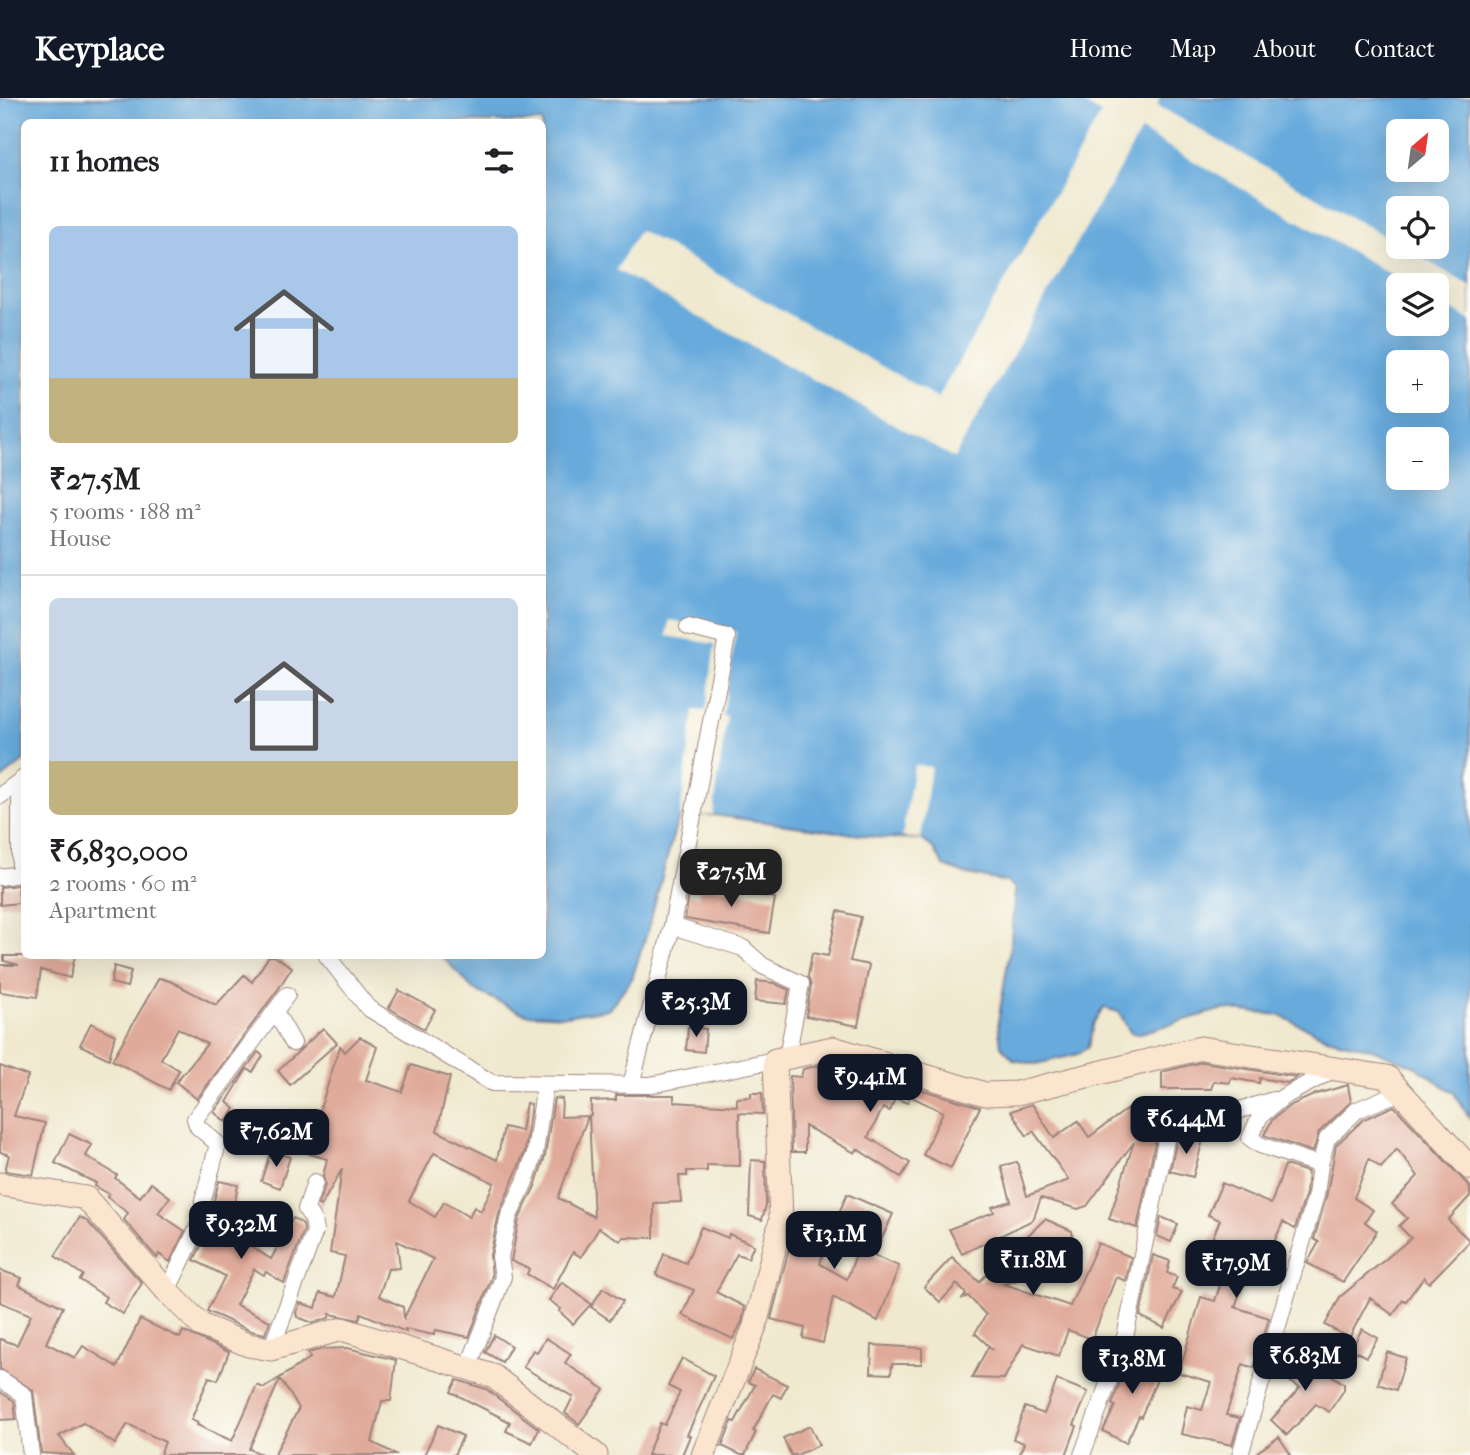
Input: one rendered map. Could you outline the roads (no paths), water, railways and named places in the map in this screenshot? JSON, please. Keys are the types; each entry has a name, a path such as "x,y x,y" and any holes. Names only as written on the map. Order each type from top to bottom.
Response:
{"street":[{"path":"631,1085 672,926 727,637 688,627"},
{"path":"0,796 21,781"},
{"path":"0,877 20,874 21,827"},
{"path":"672,926 743,948 762,966 801,984 781,1059 781,1220 755,1326 703,1455"},
{"path":"329,959 368,1008 492,1083 650,1086 833,1048 985,1094 1017,1093 1200,1048 1387,1077 1470,1168"},
{"path":"167,1291 204,1215 203,1200 218,1144 198,1127 195,1119 287,995"},
{"path":"275,1011 293,1043"},
{"path":"1320,1164 1260,1145 1250,1138 1260,1116 1283,1097 1335,1069"},
{"path":"467,1368 503,1277 500,1256 509,1216 535,1153 545,1084"},
{"path":"1240,1455 1316,1195 1326,1139 1357,1110 1400,1092"},
{"path":"1082,1455 1125,1338 1168,1130 1283,1097"},
{"path":"271,1349 315,1231 313,1220 306,1209 315,1182"},
{"path":"0,1184 86,1198 167,1291 201,1325 248,1345 271,1349 342,1329 493,1376 596,1455"},
{"path":"0,1379 24,1395 31,1455"}],"water":[{"path":"0,98 1470,98 1470,1119 1454,1093 1416,1067 1372,1049 1327,1038 1279,1015 1223,1009 1137,1034 1130,1032 1119,1012 1104,1008 1094,1022 1088,1047 1078,1054 1036,1064 1014,1060 1001,1046 998,1022 1011,943 1015,888 1007,882 965,874 944,866 933,848 921,839 883,838 713,815 680,816 632,978 609,1009 565,1016 525,1014 474,990 445,959 546,959 546,119 21,119 21,763 0,780"}]}
